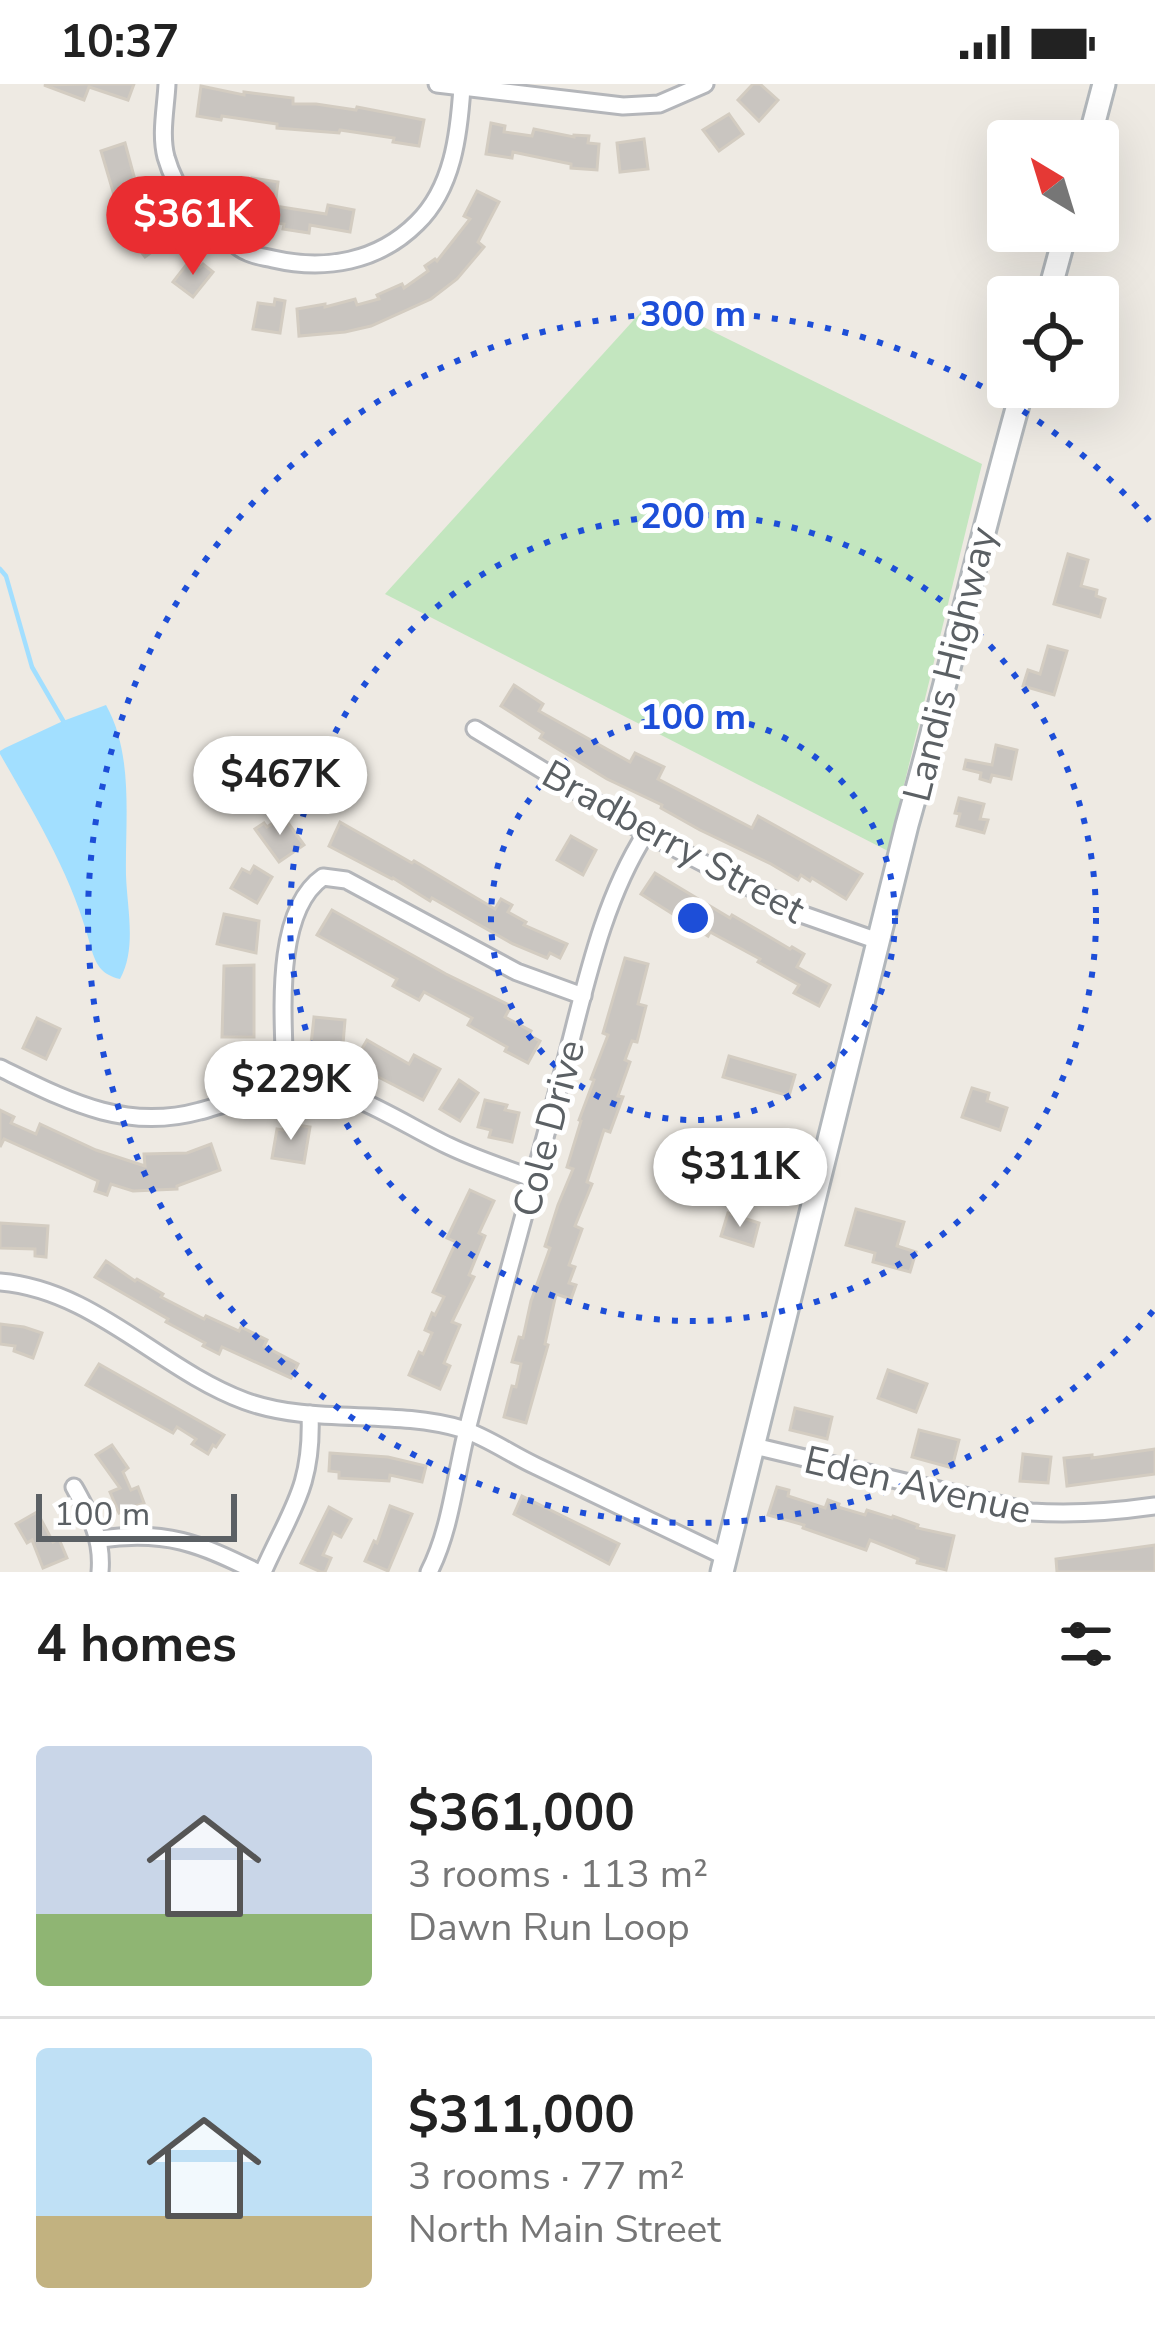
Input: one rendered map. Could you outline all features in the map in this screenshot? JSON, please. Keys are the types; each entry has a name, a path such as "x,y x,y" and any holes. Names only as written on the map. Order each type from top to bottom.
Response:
{"main road":[{"path":"1092,120 1098,86"},
{"name":"Landis Highway","path":"724,1564 878,941 1017,408"}],"street":[{"path":"167,84 164,140 180,193 206,222 247,253 300,265 341,265 384,248 419,222 444,184 459,135 462,87"},
{"path":"437,84 623,106 659,104 705,84"},
{"name":"Bradberry Street","path":"475,729 646,833 801,914 878,941"},
{"name":"Cole Drive","path":"429,1572 441,1543 583,996 625,866 646,833"},
{"path":"285,1087 284,954 298,912 323,877 346,880 517,973 583,996"},
{"path":"0,1068 98,1113 143,1118 175,1118 296,1084 334,1092 474,1157 534,1179"},
{"path":"0,1282 64,1297 203,1381 250,1403 467,1430 724,1564"},
{"path":"100,1539 156,1536 188,1541 260,1572 304,1488 310,1414"},
{"name":"Eden Avenue","path":"754,1446 1031,1512 1108,1512 1155,1506"},
{"path":"74,1487 100,1539 100,1572"}],"green space":[{"path":"651,301 982,464 888,851 385,594"}],"water":[{"path":"106,705 121,745 126,788 130,941 120,979 98,964 64,872 0,754"}],"building":[{"path":"134,84 128,100 89,87 84,100 44,85"},
{"path":"753,84 760,84 778,100 759,121 738,100"},
{"path":"201,86 293,98 293,104 357,107 424,120 419,146 340,130 277,128 277,124 197,116"},
{"path":"729,114 743,134 719,151 703,130"},
{"path":"491,123 505,126 504,132 532,136 534,129 589,136 588,143 599,144 597,170 513,152 512,158 486,154"},
{"path":"644,139 648,169 620,172 617,143"},
{"path":"125,143 135,180 139,179 150,202 123,215 101,151"},
{"path":"252,178 278,182 275,206 326,214 328,205 354,210 350,232 310,225 309,233 247,219"},
{"path":"477,191 499,202 478,242 484,247 457,279 431,299 371,326 299,336 297,309 379,299 377,295 402,284 404,288 428,271 425,266 437,261 470,219 464,216"},
{"path":"152,218 168,240 145,257 129,235"},
{"path":"190,260 213,272 193,297 173,282"},
{"path":"275,299 285,301 280,333 253,329 258,303 274,305"},
{"path":"1068,554 1088,560 1081,586 1097,590 1096,596 1105,599 1100,617 1054,604"},
{"path":"1048,646 1067,651 1054,695 1023,686 1028,670 1040,674"},
{"path":"514,685 543,704 539,711 630,762 635,753 664,767 658,779 752,828 758,816 862,874 846,899 812,878 801,875 798,880 700,830 540,738 543,733 501,706"},
{"path":"996,745 1017,750 1011,779 992,775 990,782 980,779 981,773 964,769 966,760 992,765"},
{"path":"959,798 984,804 980,819 988,820 984,833 957,826"},
{"path":"283,816 304,845 279,862 255,829"},
{"path":"340,822 495,909 501,899 512,905 508,912 524,925 567,944 560,958 550,953 547,958 513,944 329,846"},
{"path":"571,836 596,850 583,875 557,860"},
{"path":"254,866 272,877 257,903 231,888 242,869 250,873"},
{"path":"655,873 730,918 804,954 797,967 830,985 819,1006 794,993 799,985 758,962 760,959 710,932 708,936 641,894"},
{"path":"332,910 511,1006 505,1017 540,1041 528,1063 468,1025 472,1018 424,992 419,1000 393,986 397,979 317,935"},
{"path":"224,914 259,921 256,953 217,944"},
{"path":"625,958 648,964 638,1004 646,1006 637,1042 632,1041 625,1060 630,1062 618,1096 623,1097 610,1132 604,1130 587,1182 592,1184 575,1226 582,1229 569,1265 575,1267 569,1283 576,1285 571,1299 556,1294 548,1345 526,1423 504,1417 521,1364 512,1362 573,1169 567,1167 608,1035 603,1033"},
{"path":"254,965 254,1037 222,1037 224,966"},
{"path":"314,1017 345,1020 342,1056 310,1053"},
{"path":"37,1018 60,1029 46,1059 23,1048"},
{"path":"367,1040 409,1064 414,1055 440,1069 423,1100 353,1064"},
{"path":"729,1056 795,1075 789,1096 723,1077"},
{"path":"459,1080 478,1093 460,1121 440,1109"},
{"path":"972,1088 989,1093 987,1101 1007,1108 1000,1130 962,1117"},
{"path":"485,1100 519,1113 512,1142 489,1137 491,1130 478,1127"},
{"path":"0,1110 14,1117 11,1123 36,1134 40,1124 145,1166 144,1154 187,1153 211,1144 220,1170 177,1189 133,1191 111,1184 107,1195 95,1191 98,1181 4,1139 0,1147"},
{"path":"284,1123 310,1127 304,1163 272,1158 277,1129 283,1130"},
{"path":"738,1171 770,1182 762,1203 731,1193"},
{"path":"470,1190 494,1201 479,1233 485,1236 469,1275 474,1277 452,1322 460,1325 444,1363 450,1366 440,1389 409,1375 432,1333 425,1330 432,1313 444,1297 433,1292 456,1242 447,1238"},
{"path":"856,1209 904,1222 897,1246 916,1252 910,1272 873,1262 875,1253 846,1245"},
{"path":"728,1213 759,1223 753,1246 721,1236"},
{"path":"0,1223 48,1226 46,1257 35,1256 35,1249 0,1248"},
{"path":"106,1261 204,1319 239,1331 241,1327 267,1340 264,1346 298,1364 291,1378 222,1347 219,1354 203,1346 168,1319 95,1277"},
{"path":"0,1324 42,1333 33,1358 14,1351 15,1346 0,1344"},
{"path":"99,1364 224,1435 208,1454 177,1427 173,1433 86,1385"},
{"path":"888,1370 927,1384 916,1412 878,1398"},
{"path":"795,1408 832,1417 827,1439 790,1430"},
{"path":"919,1430 959,1440 952,1468 912,1457"},
{"path":"112,1445 128,1468 123,1472 131,1490 138,1487 144,1503 119,1513 110,1492 120,1488 96,1455"},
{"path":"1155,1449 1155,1474 1067,1486 1064,1458"},
{"path":"330,1453 388,1457 426,1466 422,1482 390,1475 389,1481 339,1478 339,1472 329,1471"},
{"path":"1023,1454 1051,1457 1048,1483 1020,1481"},
{"path":"777,1487 789,1490 788,1496 825,1508 828,1500 865,1515 867,1510 893,1516 917,1528 954,1536 946,1570 917,1563 918,1559 870,1540 866,1550 768,1515"},
{"path":"522,1496 619,1544 609,1564 514,1514"},
{"path":"390,1506 412,1514 388,1571 365,1561"},
{"path":"329,1507 351,1519 341,1537 333,1533 323,1555 331,1558 321,1572 301,1563"},
{"path":"37,1512 53,1542 59,1539 67,1558 43,1568 32,1540 27,1543 16,1524"},
{"path":"1155,1545 1155,1572 1057,1572 1056,1559"}],"waterway":[{"path":"0,569 32,667 65,724"}]}
